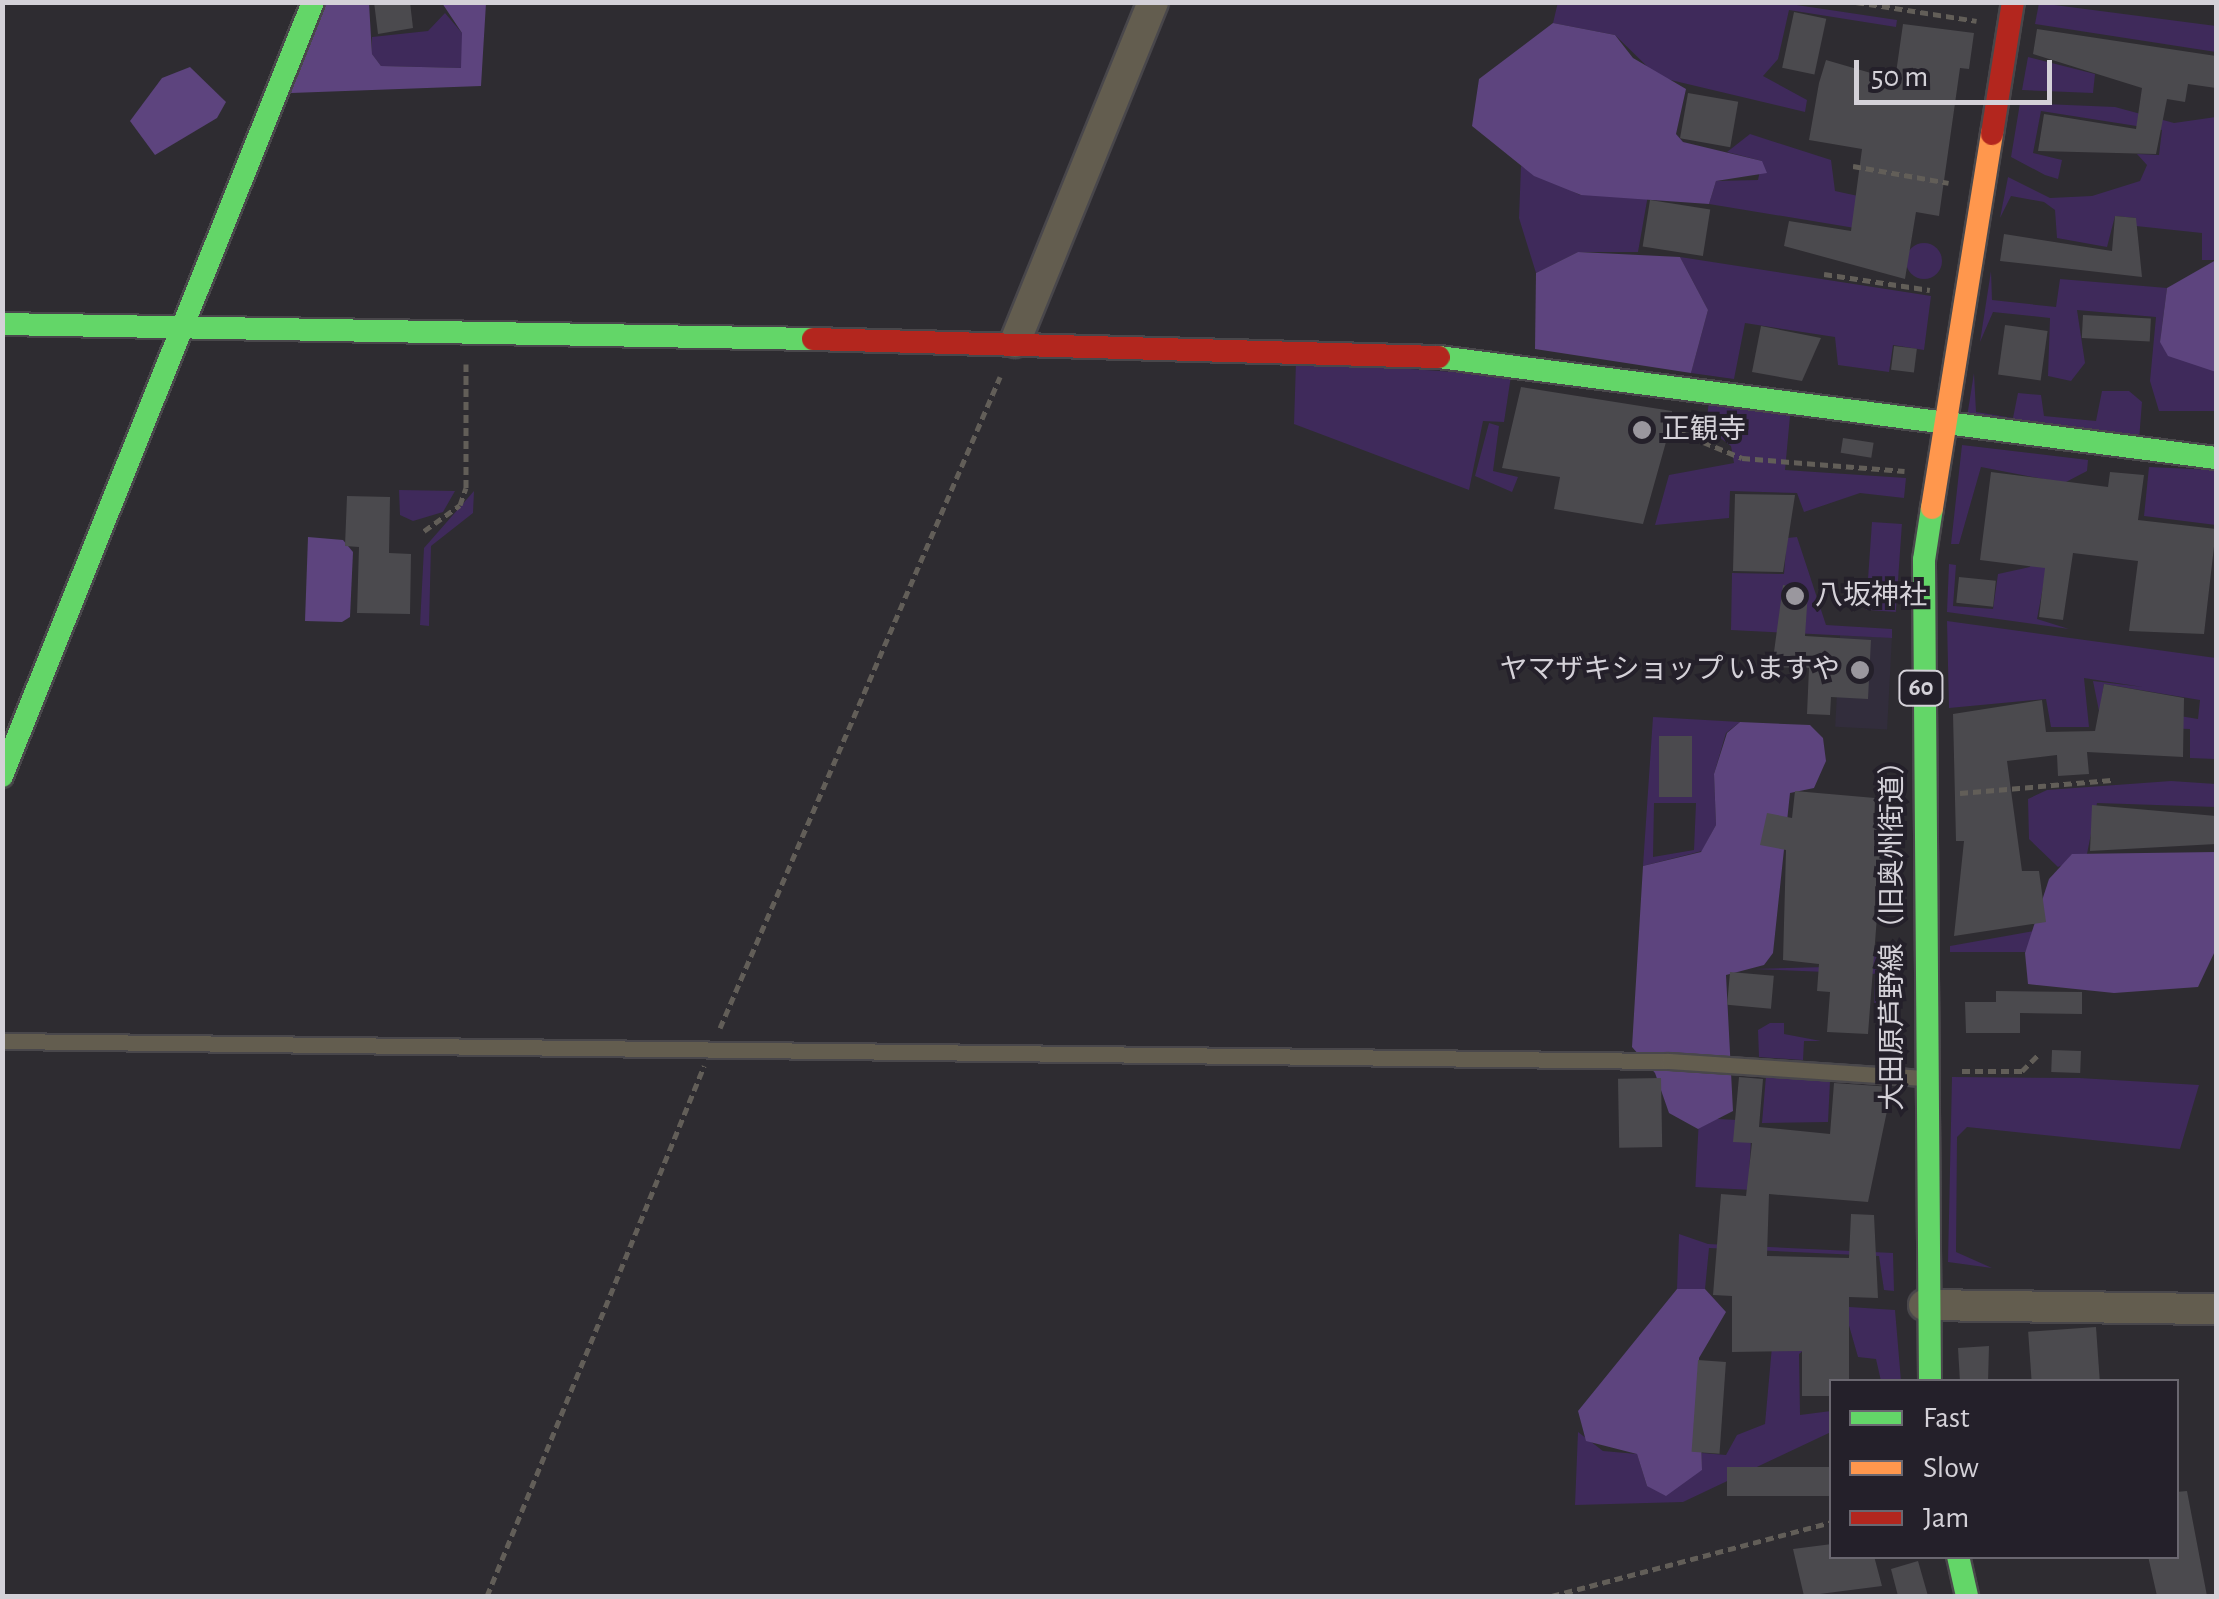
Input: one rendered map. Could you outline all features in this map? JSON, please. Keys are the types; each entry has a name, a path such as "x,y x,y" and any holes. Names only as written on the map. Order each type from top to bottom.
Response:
{"street":[{"path":"2,776 313,2"},
{"path":"1014,342 1153,2"},
{"name":"大田原芦野線（旧奥州街道）","path":"1930,1379 1924,1305 1924,560 1938,428 2011,14"},
{"path":"2,324 1014,342 1525,362 1938,428 2216,458"},
{"path":"1924,1305 2216,1309"},
{"path":"1959,1559 1967,1596"}],"lane":[{"path":"2,1040 1669,1061 1924,1074"}],"path":[{"path":"1856,2 2011,14"},
{"path":"1854,166 1978,189"},
{"path":"1824,274 1960,294"},
{"path":"424,532 452,513 466,488 466,331"},
{"path":"487,1596 712,1048 1014,342"},
{"path":"1679,432 1742,458 1914,472"},
{"path":"1922,794 2111,780"},
{"path":"1924,1074 2022,1071 2038,1055"},
{"path":"1552,1596 1829,1523"}],"shaded area":[{"path":"1558,2 1777,2 1897,20 1896,27 1789,10 1778,59 1763,76 1807,100 1805,112 1658,77 1615,35 1553,23"},
{"path":"319,3 369,3 372,54 381,66 461,68 462,33 442,3 486,3 481,86 291,93"},
{"path":"2039,3 2216,26 2216,52 2035,24"},
{"path":"445,13 462,33 462,68 381,66 372,54 372,37 428,31"},
{"path":"1553,23 1615,35 1633,58 1686,89 1676,134 1683,142 1762,161 1767,173 1716,181 1709,204 1581,195 1534,176 1472,126 1479,79"},
{"path":"2028,57 2095,74 2093,93 2022,90"},
{"path":"190,67 226,102 217,118 155,155 130,121 162,78"},
{"path":"2020,103 2115,107 2174,123 2216,117 2216,260 2202,260 2202,233 2136,226 2136,218 2115,216 2107,247 2057,238 2055,210 2044,202 2011,196 2000,218 2008,177 2050,198 2092,196 2140,181 2147,165 2137,154 2159,155 2162,130 2041,111 2033,153 2062,160 2058,179 2045,175 2011,157"},
{"path":"1750,134 1831,160 1835,191 1872,199 1867,230 1709,204 1716,181 1758,180 1762,161 1727,152"},
{"path":"1521,166 1580,195 1648,195 1638,252 1578,252 1536,273 1519,218"},
{"path":"1924,243 1937,248 1942,261 1937,274 1924,279 1911,274 1906,261 1911,248"},
{"path":"1578,252 1680,257 1708,310 1691,373 1535,349 1536,273"},
{"path":"1680,257 1931,296 1924,350 1893,345 1889,372 1838,365 1835,337 1745,323 1734,379 1691,373 1708,310"},
{"path":"2216,260 2216,372 2168,356 2160,342 2167,288"},
{"path":"1991,271 1992,300 2056,307 2060,279 2167,288 2160,342 2216,372 2216,411 2159,411 2150,381 2156,317 2077,310 2085,363 2071,381 2048,376 2050,318 1993,312 1980,342"},
{"path":"1296,361 1511,376 1504,422 1483,421 1469,490 1294,424"},
{"path":"1974,373 1976,412 2013,418 2018,393 2041,395 2044,416 2096,421 2102,391 2129,391 2142,402 2139,440 1967,417"},
{"path":"1709,400 1790,416 1785,470 1906,478 1904,498 1860,493 1804,512 1797,493 1730,491 1729,518 1655,525 1669,475 1734,463 1731,446 1706,427"},
{"path":"1489,423 1499,426 1493,471 1518,477 1512,492 1475,476"},
{"path":"1962,445 2088,460 2087,471 2064,483 1981,467 1959,544 1951,544"},
{"path":"2149,467 2216,470 2216,525 2144,516"},
{"path":"399,490 455,491 443,512 413,521 400,515"},
{"path":"474,491 473,513 431,546 429,626 420,625 424,548"},
{"path":"1872,522 1902,524 1896,612 1866,610"},
{"path":"308,537 343,540 353,552 350,617 342,622 305,621"},
{"path":"1797,537 1826,625 1892,629 1892,638 1731,630 1732,573 1784,574 1787,538"},
{"path":"2034,551 2049,555 2037,619 2069,629 1947,612 1949,564 1956,565 1953,606 1993,609 1998,574 2030,567"},
{"path":"1947,621 2216,658 2216,759 2190,758 2190,729 2123,727 2100,716 2093,681 2143,687 2084,678 2089,727 2051,727 2046,699 1949,708","holes":["2104,684 2200,700 2198,719 2101,703"]},
{"path":"1840,635 1892,638 1887,730 1835,727"},
{"path":"1653,717 1740,722 1726,733 1714,774 1716,825 1702,851 1643,866","holes":["1659,737 1692,737 1691,797 1659,797","1654,803 1696,803 1694,850 1653,857"]},
{"path":"1740,722 1810,725 1823,738 1826,761 1814,788 1790,793 1773,953 1764,965 1726,975 1733,1111 1698,1129 1669,1113 1655,1073 1632,1047 1643,866 1701,852 1716,825 1714,774 1727,733"},
{"path":"2171,781 2216,784 2216,807 2097,803 2087,854 2058,867 2029,839 2028,799 2047,790"},
{"path":"2216,852 2216,949 2198,987 2114,993 2028,984 2025,953 2049,879 2072,854"},
{"path":"2039,930 2025,952 1950,952 1950,946"},
{"path":"1874,953 1895,960 1894,1023 1874,1022 1875,974 1754,969 1827,967"},
{"path":"1770,1023 1784,1023 1784,1034 1821,1041 1804,1041 1803,1060 1759,1057 1758,1030"},
{"path":"1766,1076 1830,1081 1828,1122 1762,1123"},
{"path":"1952,1077 2079,1078 2199,1085 2180,1149 1967,1127 1957,1137 1956,1252 1992,1268 1948,1262"},
{"path":"1699,1118 1752,1121 1748,1190 1695,1187"},
{"path":"1679,1234 1708,1244 1893,1253 1894,1291 1884,1290 1879,1256 1709,1248 1705,1289 1677,1289"},
{"path":"1677,1289 1705,1289 1726,1312 1699,1358 1702,1470 1666,1496 1647,1486 1637,1454 1586,1441 1578,1411"},
{"path":"1776,1302 1895,1310 1901,1379 1881,1379 1876,1359 1858,1357 1846,1315 1799,1354 1800,1415 1829,1411 1829,1433 1683,1502 1575,1505 1578,1432 1603,1451 1637,1454 1647,1486 1702,1470 1702,1453 1726,1455 1737,1435 1765,1424"}],"building":[{"path":"374,2 410,2 413,28 378,34"},
{"path":"1794,12 1826,19 1814,75 1782,68"},
{"path":"1903,24 1974,33 1969,69 1960,68 1939,216 1916,212 1905,279 1784,246 1789,221 1851,231 1862,149 1809,140 1819,83 1826,60 1895,80"},
{"path":"2037,29 2216,56 2216,88 2188,84 2185,102 2167,99 2156,154 2038,151 2044,114 2136,129 2142,88 2033,54"},
{"path":"1688,93 1738,102 1730,147 1680,138"},
{"path":"1650,200 1710,210 1703,256 1643,246"},
{"path":"2115,216 2136,218 2142,277 2000,261 2004,234 2112,251"},
{"path":"2083,315 2151,319 2150,342 2082,338"},
{"path":"2005,325 2048,331 2041,380 1998,375"},
{"path":"1761,326 1821,338 1802,381 1752,372"},
{"path":"1894,346 1917,349 1914,373 1891,370"},
{"path":"1521,387 1672,411 1673,443 1666,442 1643,524 1554,509 1560,477 1502,468"},
{"path":"1843,438 1874,443 1871,458 1841,453"},
{"path":"1991,472 2108,487 2110,472 2144,475 2138,520 2216,529 2204,634 2129,631 2138,561 2073,553 2063,620 2039,617 2045,568 1980,560"},
{"path":"1735,494 1795,495 1783,572 1733,571"},
{"path":"347,496 390,497 389,553 411,554 410,614 357,613 359,547 345,546"},
{"path":"1959,577 1996,581 1993,607 1956,603"},
{"path":"1783,585 1808,591 1805,636 1871,640 1868,699 1831,697 1830,715 1807,714 1809,668 1772,667"},
{"path":"2104,684 2184,698 2183,757 2087,752 2089,774 2058,776 2057,755 2007,761 2022,871 2039,871 2046,922 1954,936 1964,841 1956,841 1953,714 2042,700 2046,732 2095,731"},
{"path":"1659,736 1692,736 1692,797 1659,797"},
{"path":"1795,791 1875,798 1874,824 1884,825 1868,1034 1827,1032 1830,992 1817,991 1819,964 1783,960 1786,850 1760,845 1767,813 1792,818"},
{"path":"2092,805 2216,816 2216,844 2090,851"},
{"path":"1730,972 1774,976 1771,1009 1727,1005"},
{"path":"1996,991 2082,992 2082,1014 2020,1013 2020,1033 1966,1033 1965,1002 1996,1002"},
{"path":"2052,1050 2081,1051 2080,1073 2051,1072"},
{"path":"1739,1077 1763,1079 1759,1127 1830,1134 1834,1083 1892,1087 1868,1202 1769,1194 1767,1256 1849,1258 1851,1214 1874,1215 1878,1298 1849,1297 1849,1379 1829,1379 1829,1396 1802,1396 1802,1351 1732,1352 1732,1296 1713,1295 1721,1194 1746,1196 1752,1143 1733,1142"},
{"path":"1661,1078 1662,1147 1619,1148 1618,1079"},
{"path":"2096,1327 2100,1379 2031,1379 2028,1332"},
{"path":"1989,1346 1988,1379 1960,1379 1958,1348"},
{"path":"1698,1360 1726,1362 1720,1454 1692,1452"},
{"path":"1727,1467 1829,1467 1829,1496 1727,1496"},
{"path":"2187,1491 2207,1596 2157,1596 2149,1559 2179,1559 2179,1492"},
{"path":"1829,1544 1829,1559 1875,1559 1882,1586 1804,1596 1793,1549"},
{"path":"1918,1561 1928,1596 1898,1596 1891,1569"}],"traffic: fast":[{"path":"2,776 313,2"},
{"path":"2,324 813,339"},
{"path":"1439,357 2216,458"},
{"path":"1930,1379 1924,560 1932,508"},
{"path":"1959,1559 1967,1596"}],"traffic: slow":[{"path":"1932,508 1992,134"}],"traffic: jam":[{"path":"1992,134 2013,2"},
{"path":"813,339 1439,357"}],"place":[{"name":"正観寺","path":"1642,430"},
{"name":"八坂神社","path":"1795,596"},
{"name":"ヤマザキショップ いますや","path":"1860,670"}]}
